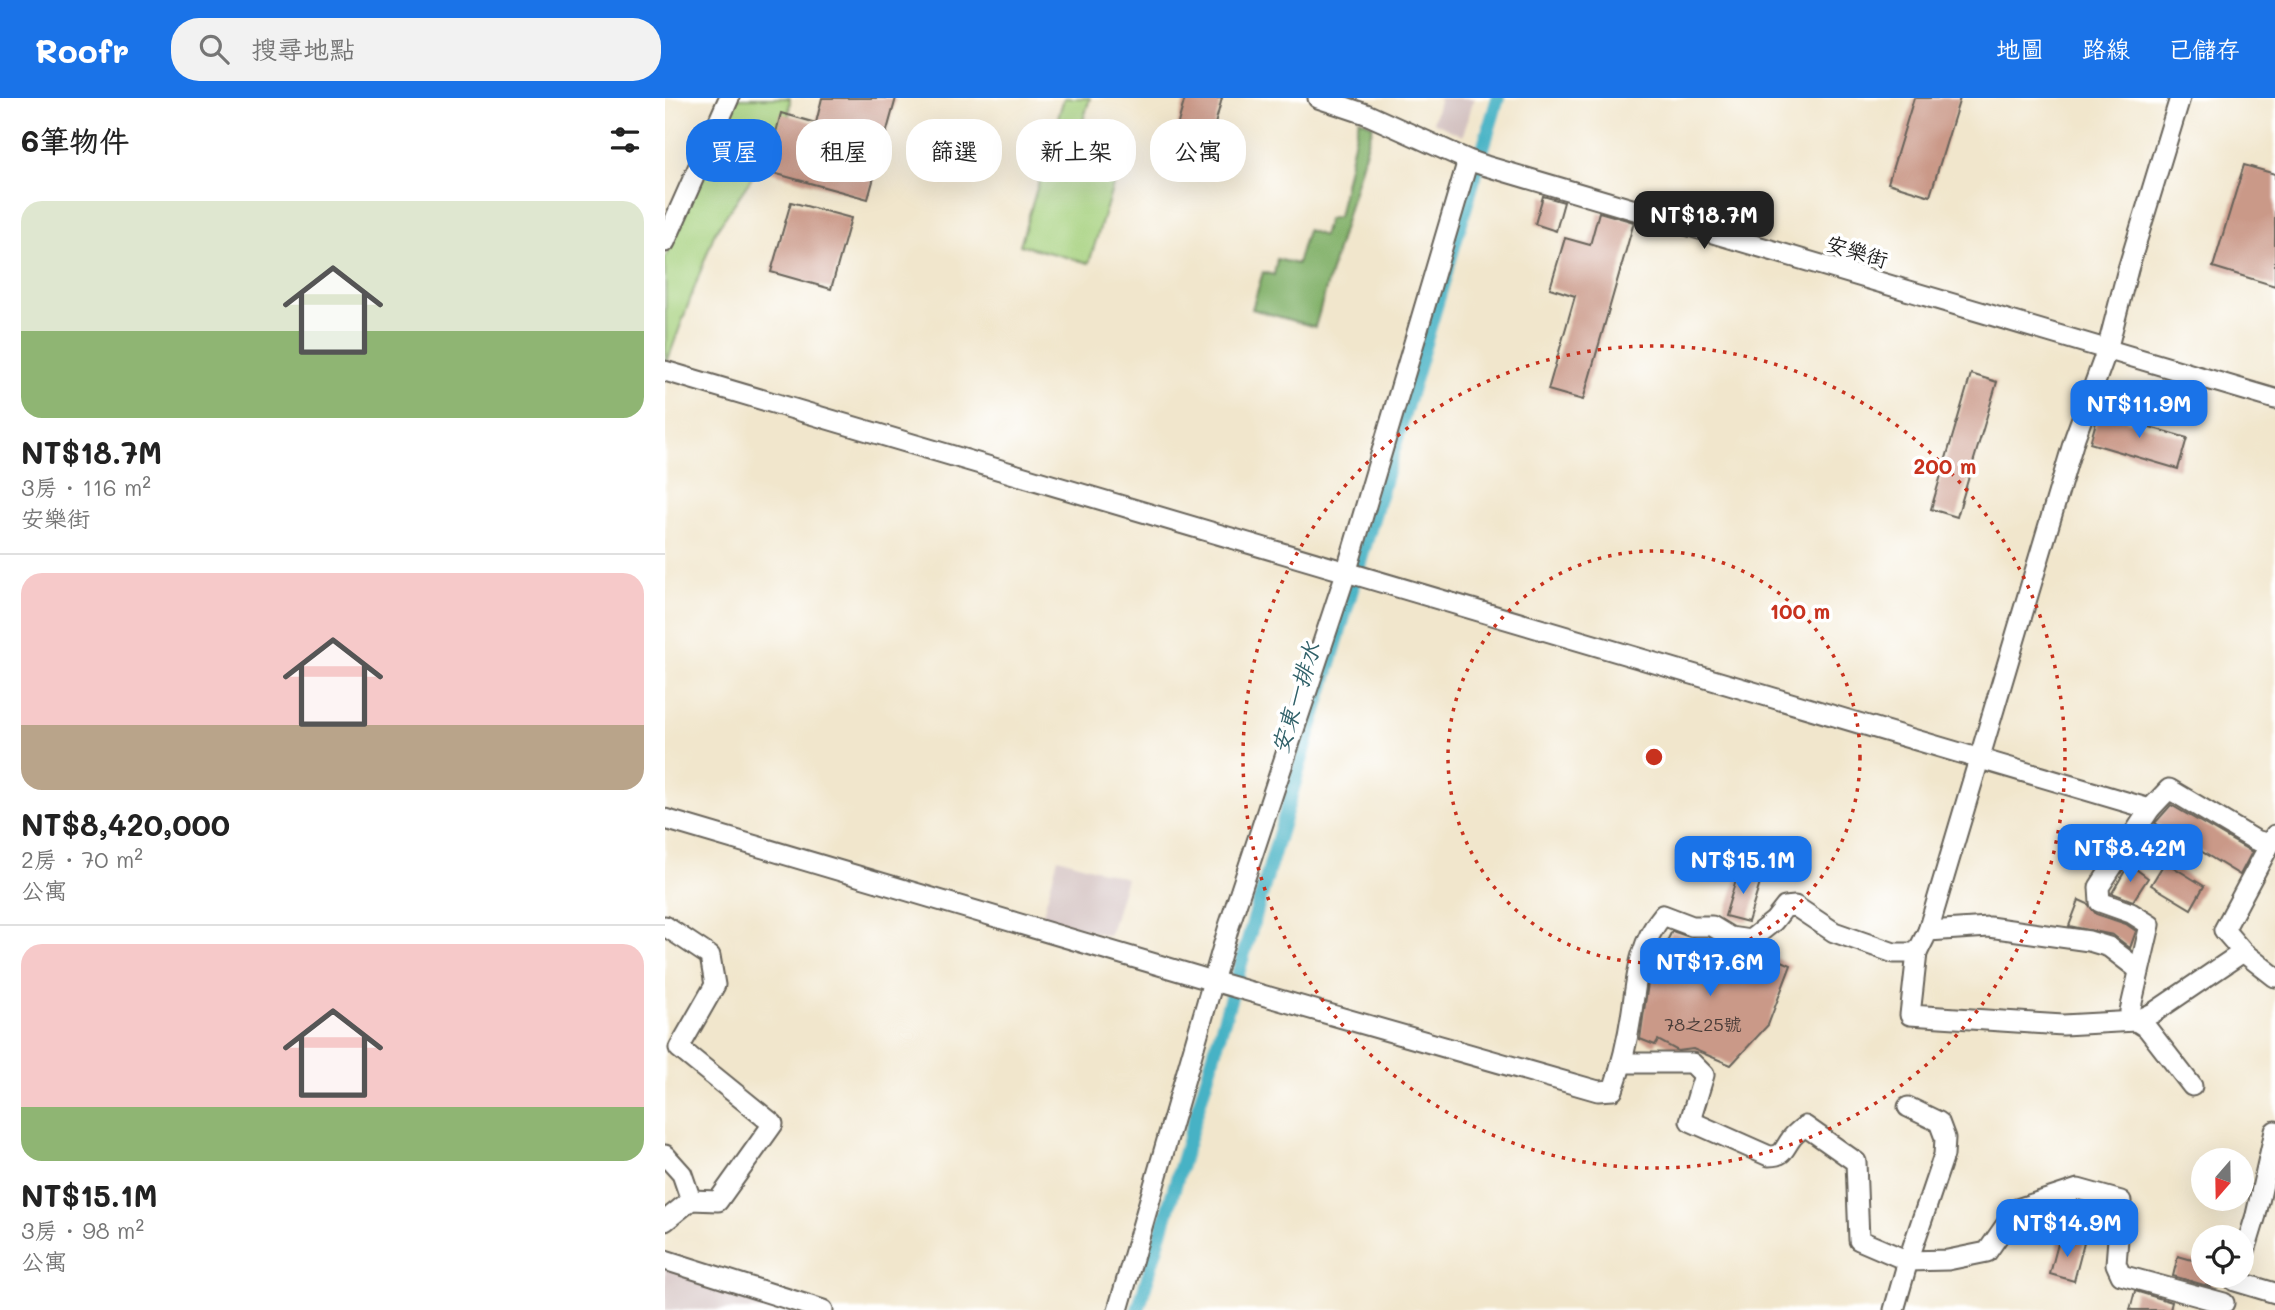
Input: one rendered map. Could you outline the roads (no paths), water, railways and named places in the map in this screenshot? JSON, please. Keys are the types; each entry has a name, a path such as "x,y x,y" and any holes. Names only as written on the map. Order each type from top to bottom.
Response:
{"street":[{"path":"665,242 729,98"},
{"name":"安樂街","path":"1318,98 1368,106 1468,160 2275,400"},
{"path":"2180,98 2128,269 2107,350 2075,437 1928,931 1917,953 1910,1015 2063,1026 2136,1021 2153,1013 2243,952"},
{"path":"1118,1310 1233,913 1346,573 1468,160"},
{"path":"665,371 2150,809"},
{"path":"2192,1086 2147,1028 2136,1021 2130,1011 2150,925 2131,913 2100,902 2099,887 2150,809 2169,789 2255,840 2272,840 2224,930 2243,952 2275,977"},
{"path":"665,820 1598,1091 1613,1090 1622,1063 1637,970 1651,929 1664,915 1692,926 1712,926 1730,937 1750,940 1774,921 1785,907 1795,905 1834,932 1895,953 1917,953"},
{"path":"665,926 710,956 715,985 679,1048 773,1124 718,1201 691,1200 665,1221"},
{"path":"1928,931 1989,927 2089,941 2109,947 2139,970"},
{"path":"1622,1063 1692,1063 1704,1075 1690,1121 1769,1156 1779,1156 1785,1151 1792,1137 1805,1126 1856,1162 1859,1241 1907,1261 1948,1260 1987,1252 2017,1209 2078,1189 2121,1201 2116,1264 2121,1275 2223,1307 2232,1288"},
{"path":"1894,1310 1907,1261 1944,1155 1945,1138 1939,1122 1908,1107"},
{"path":"2253,1225 2275,1131"},
{"path":"665,1155 682,1174 691,1200"},
{"path":"665,1260 823,1310"},
{"path":"2254,1285 2275,1293"}],"waterway":[{"name":"安東一排水","path":"1138,1310 1498,98"}]}
